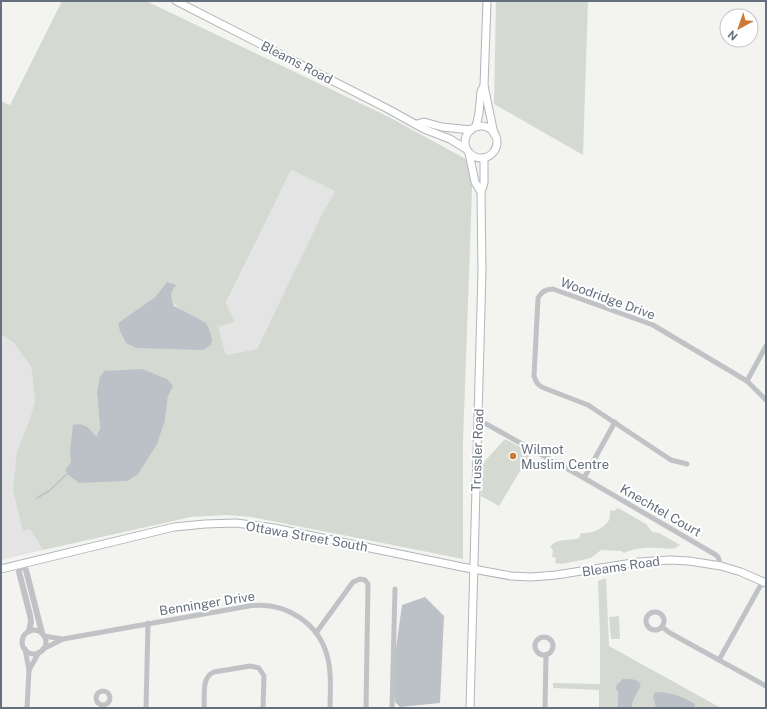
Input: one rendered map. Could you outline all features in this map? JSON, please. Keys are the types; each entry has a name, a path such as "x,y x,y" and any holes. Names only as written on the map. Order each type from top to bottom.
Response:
{"main road":[{"name":"Bleams Road","path":"176,1 417,124 424,129 450,139 468,151"},
{"path":"484,86 481,91 480,113 473,129 465,139 468,151 474,157 484,158 495,149 496,144 484,86 487,1"},
{"name":"Bleams Road","path":"417,124 424,122 442,127 473,129"},
{"path":"473,129 486,128 494,134"},
{"name":"Trussler Road","path":"468,151 475,182 481,192"},
{"name":"Trussler Road","path":"470,708 473,569 479,420 482,271 481,192 484,183 484,158"},
{"name":"Ottawa Street South","path":"1,569 174,527 236,523 274,528 473,569"},
{"name":"Bleams Road","path":"473,569 512,576 531,577 562,574 651,560 689,561 721,566 741,572 764,582"}],"street":[{"name":"Woodridge Drive","path":"687,464 671,460 588,405 542,388 536,382 534,376 538,298 546,290 553,289 653,326 747,381 766,400"},
{"path":"747,381 766,346"},
{"name":"Knechtel Court","path":"479,420 584,478 716,555 721,566"},
{"path":"584,478 615,422"},
{"path":"20,564 19,572 31,622 29,631 22,639 28,670 27,708"},
{"path":"20,564 26,570 46,643 28,670"},
{"path":"316,633 353,582 360,579 365,580 368,584 366,708"},
{"path":"719,660 764,582"},
{"path":"392,708 395,589"},
{"name":"Benninger Drive","path":"41,651 63,639 249,606 268,605 280,608 296,615 306,622 316,633 324,646 329,664 330,708"},
{"path":"146,708 148,623"},
{"path":"662,627 766,686"},
{"name":"Benninger Drive","path":"29,631 34,630 43,635 63,639"},
{"path":"25,649 32,653 41,651"},
{"path":"545,708 546,655"},
{"path":"204,708 205,681 209,674 252,666 259,668 263,674 263,708"},
{"path":"107,704 112,708"}],"shaded area":[{"path":"62,1 146,1 389,117 473,163 463,442 463,559 251,517 228,515 191,517 43,550 30,529 23,532 13,490 17,452 30,419 35,400 31,367 13,342 1,335 1,101 10,105","holes":["291,170 335,191 320,218 257,349 226,355 218,327 235,322 226,303","167,282 172,290 172,300 178,308 184,312 118,323 155,297","97,392 168,396 165,420 65,470 96,437 100,428"]},
{"path":"496,1 588,1 583,155 494,104"},
{"path":"291,170 335,191 320,218 257,349 226,355 218,327 235,322 226,304"},
{"path":"167,282 176,285 172,290 171,295 174,306 206,323 212,340 211,345 203,350 136,348 126,343 118,323 155,297"},
{"path":"1,335 13,342 31,367 35,400 30,419 23,532 30,529 43,550 1,560"},
{"path":"142,369 167,379 173,386 168,396 165,420 157,444 138,474 127,481 79,483 65,470 71,462 70,450 73,425 80,424 86,426 96,437 100,428 97,392 100,377 104,371"},
{"path":"505,439 531,453 499,506 481,496 483,463"},
{"path":"618,508 646,524 652,532 659,533 680,545 673,549 641,548 624,553 621,551 601,550 591,558 562,564 555,563 556,558 552,557 553,550 550,547 553,544 559,541 579,538 581,533 592,532 604,526 609,520 610,510 614,511"},
{"path":"606,578 609,646 721,708 599,708 599,690 553,688 553,683 600,684 598,581"},
{"path":"425,597 444,616 440,703 400,707 395,702 393,670 402,605"},
{"path":"619,616 620,639 611,639 609,617"},
{"path":"623,679 635,680 641,685 631,708 618,708 618,691 616,688 618,683"},
{"path":"655,692 681,697 695,704 694,708 652,708 656,707 653,697"}],"waterway":[{"path":"37,498 49,491 68,473"}],"place":[{"name":"Wilmot Muslim Centre","path":"513,456"}]}
